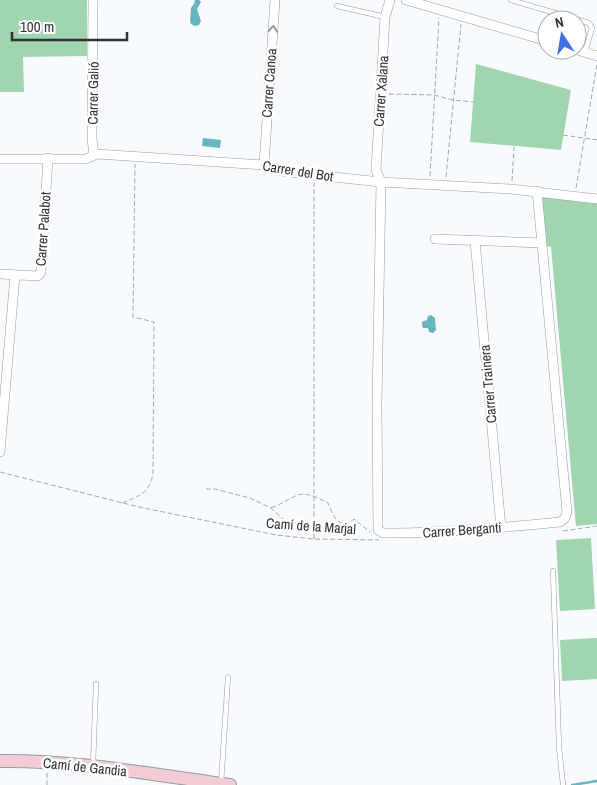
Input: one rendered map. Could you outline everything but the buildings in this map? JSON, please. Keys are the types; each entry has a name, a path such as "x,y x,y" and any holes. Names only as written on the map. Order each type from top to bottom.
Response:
{"main road":[{"name":"Camí de Gandia","path":"0,760 93,767 225,784"}],"street":[{"name":"Carrer Galió","path":"93,0 92,139 94,155"},
{"name":"Carrer Canoa","path":"264,165 275,0"},
{"name":"Carrer Xalana","path":"381,182 376,170 385,17 390,0"},
{"path":"406,0 537,38"},
{"name":"Carrer del Bot","path":"0,159 86,159 98,154 264,165 274,170 381,182 446,184 537,191 597,199"},
{"name":"Carrer Palabot","path":"0,274 38,276 41,272 48,158"},
{"path":"378,530 377,404 381,182"},
{"name":"Carrer Bergantí","path":"378,530 383,533 430,533 560,522 565,518 567,512 537,191"},
{"path":"435,239 542,243"},
{"name":"Carrer Trainera","path":"474,241 501,528"},
{"name":"Carrer Palabot","path":"0,452 15,275"}],"lane":[{"path":"510,0 544,10"},
{"path":"337,6 385,17"},
{"path":"587,22 592,28 587,38"},
{"path":"553,571 558,747 562,783"},
{"path":"225,784 228,677"},
{"path":"93,767 96,684"}],"path":[{"path":"429,184 440,10"},
{"path":"446,184 462,16"},
{"path":"574,196 597,63"},
{"path":"381,93 434,95 453,100 473,102"},
{"path":"562,135 597,140"},
{"path":"511,189 514,147"},
{"path":"121,503 143,494 149,486 153,474 154,322 133,316 135,157"},
{"path":"314,175 314,539"},
{"name":"Camí de la Marjal","path":"0,472 121,503 268,534 314,539 382,541"},
{"path":"206,489 215,489 250,498 271,508 286,522 313,525"},
{"path":"271,508 299,493 313,495 328,503 331,513 343,524 354,519 369,532 378,530"},
{"path":"563,530 597,526"},
{"path":"47,763 48,785"}],"green space":[{"path":"0,0 87,0 87,56 23,57 24,92 0,92"},
{"path":"476,64 571,90 561,150 470,142"},
{"path":"542,197 597,204 597,524 576,526 551,247 546,246"},
{"path":"591,538 595,609 560,611 556,540"},
{"path":"597,638 597,679 562,681 560,640"}],"water":[{"path":"195,0 201,2 197,9 201,21 199,25 195,26 190,21 191,8"},
{"path":"203,138 221,140 220,148 202,146"},
{"path":"431,315 435,318 436,330 433,333 429,332 428,328 423,328 422,325 422,322"}],"waterway":[{"path":"572,785 597,781"}]}
